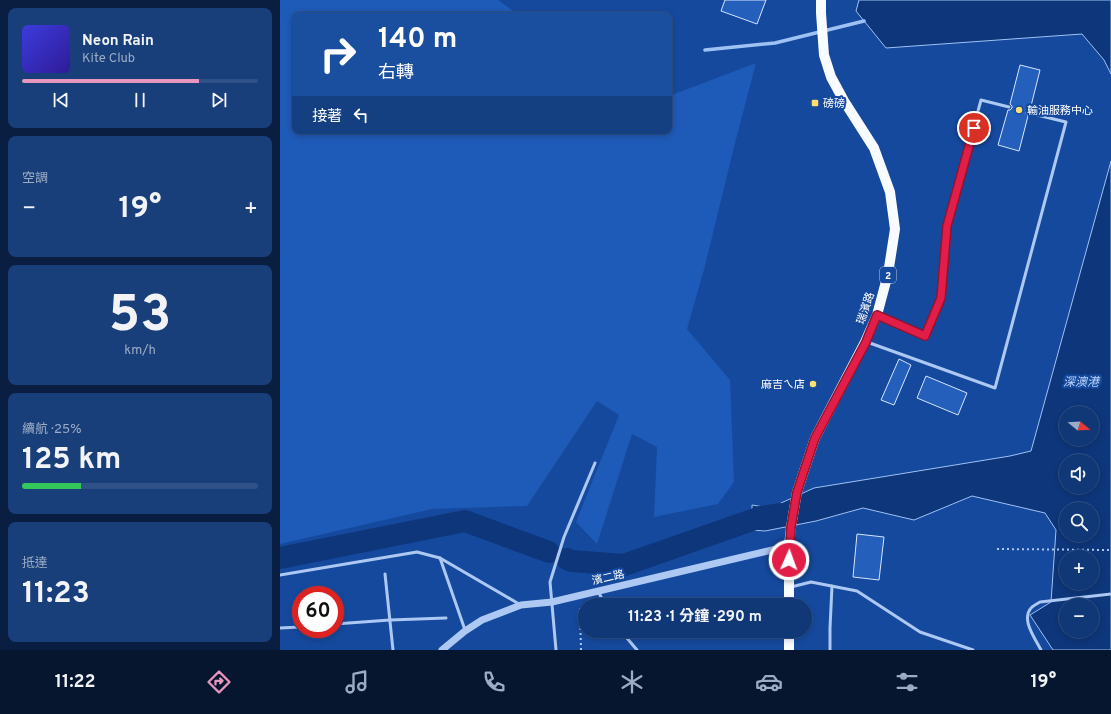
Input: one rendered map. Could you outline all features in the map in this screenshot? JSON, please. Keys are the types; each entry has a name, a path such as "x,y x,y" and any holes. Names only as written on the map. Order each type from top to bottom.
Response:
{"main road":[{"name":"瑞濱路","path":"789,546 797,492 815,438 866,342 877,315 888,274 894,229 890,192 874,148 844,101 831,77 824,55 821,0"},
{"name":"2","path":"789,546 789,598"},
{"path":"789,638 789,650"}],"street":[{"name":"濱二路","path":"442,650 465,631 482,620 521,605 552,602 789,546"}],"lane":[{"path":"877,315 925,336 941,298 947,226 981,100 1009,107"},
{"path":"866,342 995,388 1066,122 1029,112"},
{"path":"556,650 550,582 564,537 595,463"},
{"path":"280,575 417,552 440,558 521,605"},
{"path":"440,558 465,631"},
{"path":"385,574 392,650"},
{"path":"789,588 811,582 857,591 920,632 973,650"},
{"path":"830,650 832,586"},
{"path":"598,591 602,598"},
{"path":"1041,650 1029,626 1028,616 1032,607 1040,602 1111,594"},
{"path":"344,623 446,618"},
{"path":"280,628 292,627"},
{"path":"627,638 637,650"}],"path":[{"path":"997,549 1111,550"},
{"path":"581,638 581,650"}],"shaded area":[{"path":"280,0 498,0 515,12 292,12 292,134 672,134 672,95 756,63 705,266 687,329 730,380 734,482 718,504 654,517 657,447 632,434 597,544 576,522 619,415 597,401 527,506 432,509 280,544"}],"water":[{"path":"859,0 1111,0 1111,74 1104,60 1082,34 886,48 856,11"},
{"name":"深澳港","path":"1111,161 1111,650 1053,650 1030,615 1051,602 1056,530 1045,513 972,496 914,520 863,508 816,521 765,531 752,530 752,505 770,508 814,488 1010,456 1031,451"}],"building":[{"path":"725,0 766,0 757,24 721,11"},
{"name":"輸油服務中心","path":"1020,65 1040,70 1030,110 1026,112 1028,116 1019,151 998,145 1008,110 1012,108 1010,104"},
{"path":"899,359 911,365 894,405 881,400"},
{"path":"926,376 967,393 958,415 917,398"},
{"path":"857,534 884,537 879,580 853,577"}],"waterway":[{"path":"705,50 775,43 864,21"},
{"path":"567,559 571,561 624,565 761,517 781,514"},
{"path":"280,558 465,521 549,552"}],"place":[{"name":"磅磅","path":"815,103"},
{"name":"輸油服務中心","path":"1019,110"},
{"name":"麻吉ㄟ店","path":"813,384"}],"route":[{"path":"789,560 791,527 797,492 815,438 866,342 877,315 925,336 941,298 947,226 974,128"}]}
